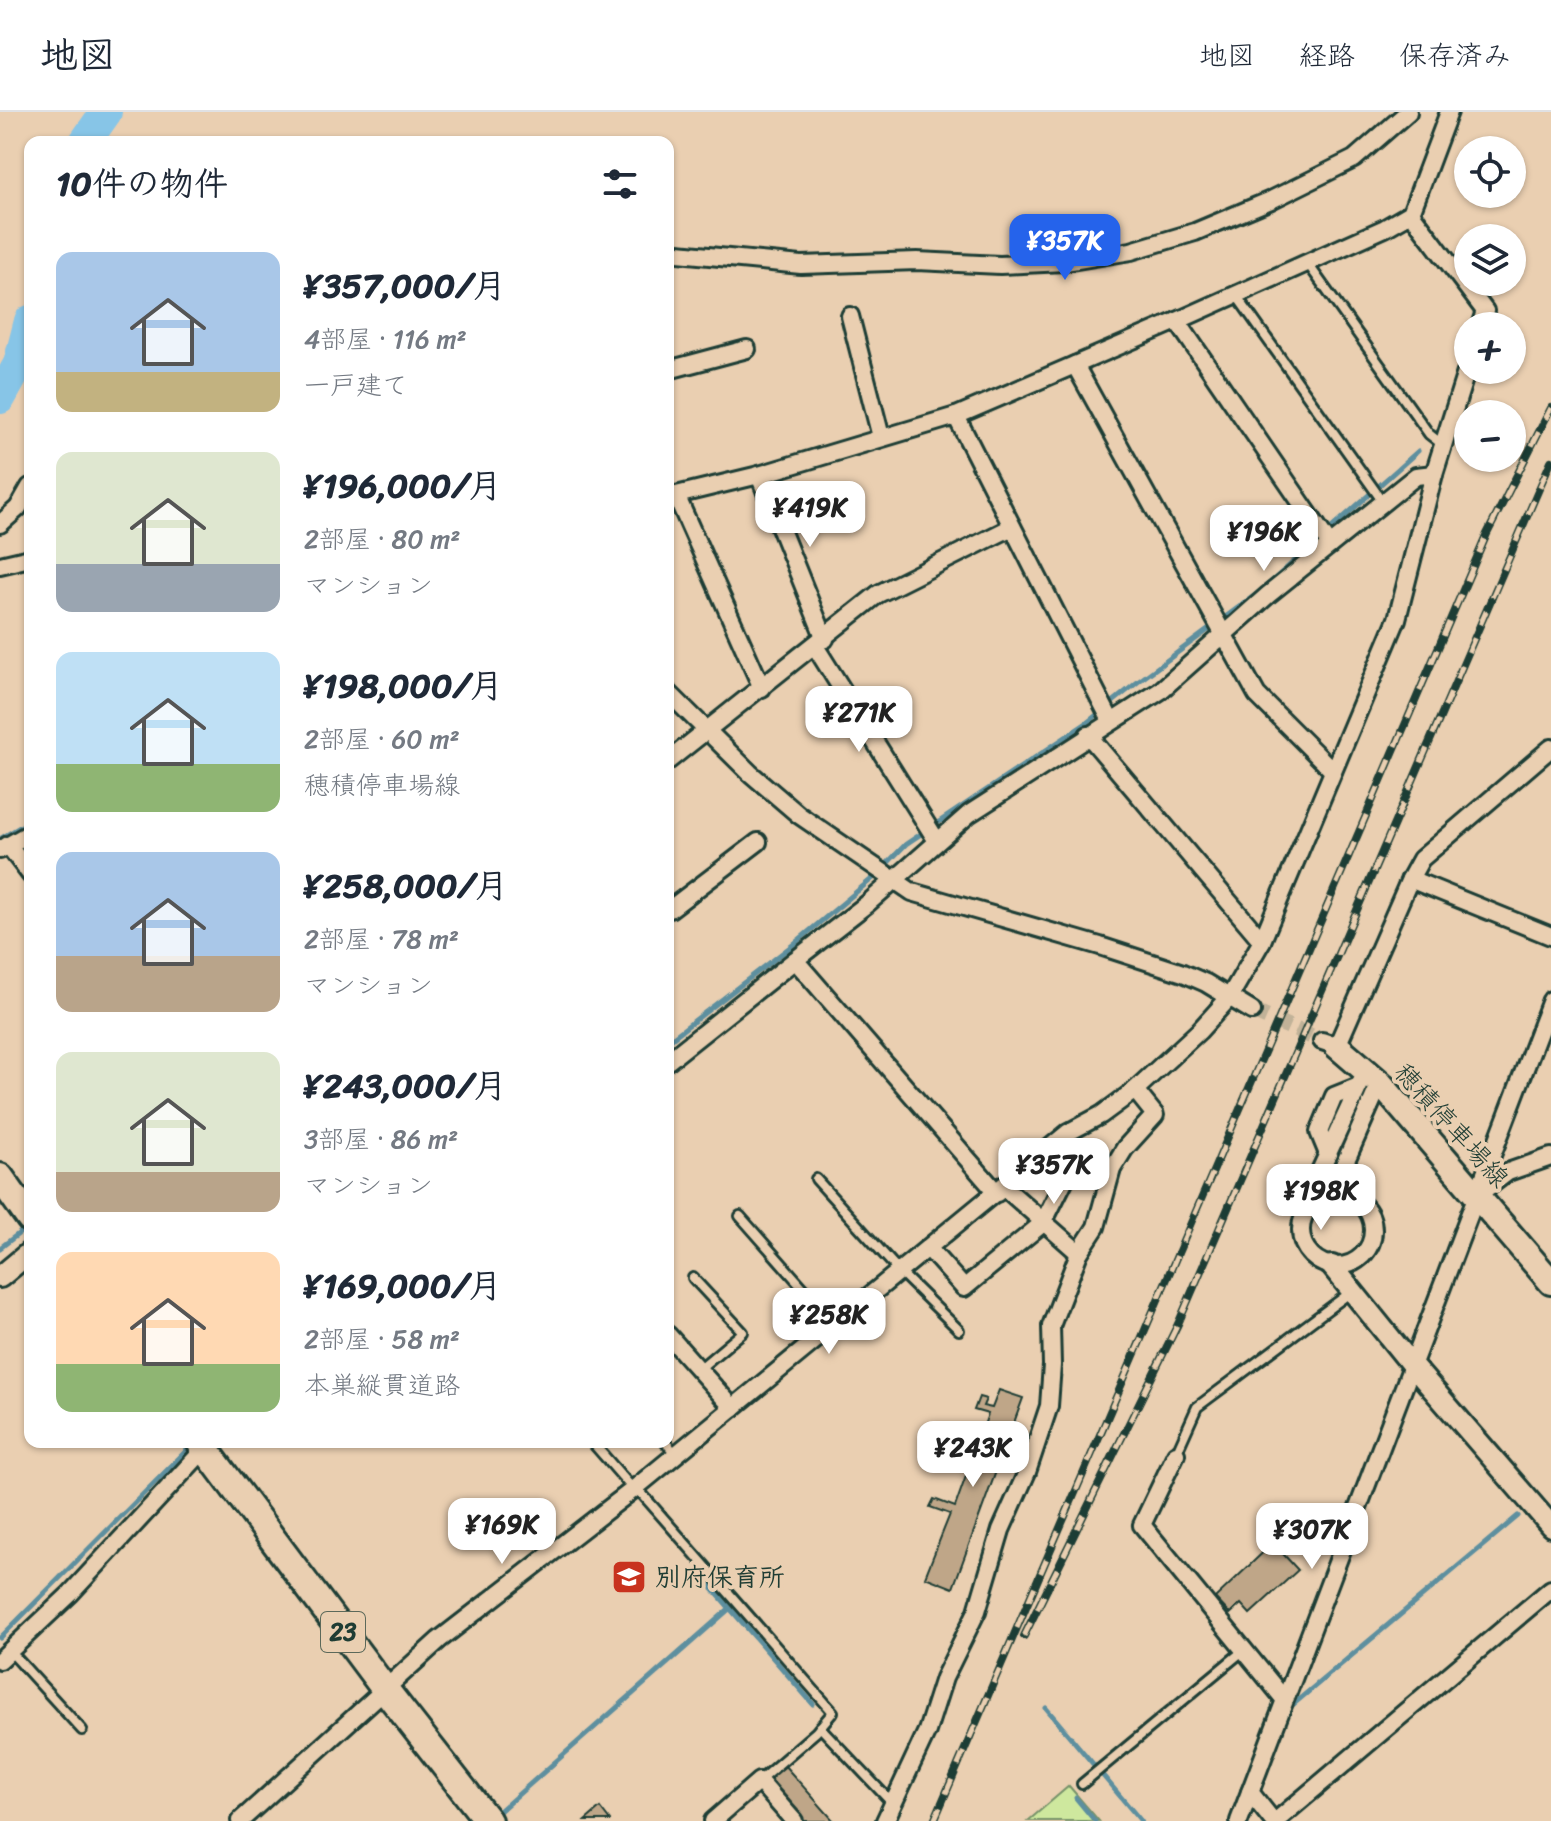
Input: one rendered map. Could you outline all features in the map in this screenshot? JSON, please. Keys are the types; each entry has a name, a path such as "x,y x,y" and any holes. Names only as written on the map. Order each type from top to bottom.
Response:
{"main road":[{"name":"穂積停車場線","path":"1330,1044 1478,1195 1551,1282"},
{"path":"0,1153 24,1186"},
{"path":"0,1177 24,1211"},
{"name":"23","path":"213,1448 391,1683 488,1821"},
{"name":"23","path":"391,1683 509,1821"}],"street":[{"path":"674,253 801,265 917,261 1000,265 1065,262 1131,251 1195,232 1271,200 1354,159 1408,112"},
{"path":"674,496 759,475 956,416 1308,264 1411,213 1449,112"},
{"path":"1411,213 1485,312"},
{"path":"850,316 881,437"},
{"path":"1177,321 1330,545"},
{"path":"674,368 747,349"},
{"path":"1075,365 1257,695 1333,771"},
{"path":"674,1446 733,1408 1069,1132 1101,1115 1135,1090 1199,1031 1229,998 1262,941 1397,619 1434,474 1462,384"},
{"path":"956,416 1111,721"},
{"path":"674,1056 867,904 937,841 1004,790 1160,691 1383,502 1416,476 1434,474"},
{"path":"759,475 820,642 937,841"},
{"path":"0,524 18,508 24,498"},
{"path":"674,500 762,688"},
{"path":"674,756 878,594 1012,527"},
{"path":"0,565 24,559"},
{"path":"674,698 750,773 799,815 912,892 1183,973 1252,1011"},
{"path":"1088,735 1262,941"},
{"path":"1330,1044 1421,859 1551,748"},
{"path":"24,835 3,843 24,867"},
{"path":"674,906 758,842"},
{"path":"1410,879 1551,936"},
{"path":"795,960 1000,1190 1079,1253"},
{"path":"1239,1821 1551,1000"},
{"path":"1311,1205 1332,1194 1344,1194 1364,1206 1373,1227 1372,1238 1360,1258 1350,1264 1332,1266 1315,1260 1301,1240 1300,1227 1311,1205 1313,1186 1368,1080"},
{"path":"1344,1194 1344,1165 1368,1080"},
{"path":"885,1821 927,1731 944,1678 977,1611 1001,1530 1027,1472 1049,1406 1051,1326 1079,1253 1096,1227 1112,1169 1125,1148 1155,1115 1135,1090"},
{"path":"1478,1195 1508,1172 1551,1157"},
{"path":"929,1249 964,1288 1043,1223 1071,1167 1085,1160 1112,1169"},
{"path":"0,1277 24,1257"},
{"path":"1332,1266 1412,1365 1551,1526"},
{"path":"674,1345 733,1408"},
{"path":"5,1656 70,1594 204,1448"},
{"path":"240,1821 439,1640 635,1488 671,1448"},
{"path":"1176,1454 1142,1525 1284,1699"},
{"path":"1250,1792 1275,1821 1551,1589"},
{"path":"713,1821 759,1781 794,1821"}],"lane":[{"path":"1308,264 1429,434 1443,445"},
{"path":"1236,295 1383,502"},
{"path":"816,1179 900,1272 959,1330"},
{"path":"740,1216 835,1325"},
{"path":"693,1278 743,1332 699,1369"},
{"path":"1176,1454 1197,1407 1352,1291"},
{"path":"598,1448 833,1712 759,1781"},
{"path":"1082,1784 1244,1650"},
{"path":"5,1656 82,1730"},
{"path":"820,1727 893,1804"}],"green space":[{"path":"1069,1786 1099,1821 1028,1821"}],"building":[{"path":"999,1390 1023,1398 953,1588 925,1577 950,1514 930,1507 934,1499 955,1507 988,1414 974,1410 979,1397 986,1399 983,1406 992,1408"},
{"path":"1273,1543 1298,1570 1250,1614 1241,1604 1230,1614 1215,1598"},
{"path":"784,1765 834,1821 803,1821 767,1780"},
{"path":"600,1808 610,1821 585,1821"}],"waterway":[{"path":"89,136 106,112"},
{"path":"0,398 19,364 24,344"},
{"path":"674,1036 794,944 873,878 906,844 1088,722 1262,590 1418,451"},
{"path":"0,839 24,825"},
{"path":"0,1248 24,1230"},
{"path":"0,1638 189,1448"},
{"path":"1290,1707 1518,1516"},
{"path":"701,1575 813,1704"},
{"path":"495,1815 729,1609"},
{"path":"1046,1708 1141,1821"},
{"path":"1076,1798 1095,1821"}],"tunnel":[{"path":"1252,1011 1322,1041"}],"railway":[{"path":"934,1821 1487,534 1551,408"},
{"path":"1024,1636 1178,1324 1551,461"}],"place":[{"name":"別府保育所","path":"629,1577"}]}
